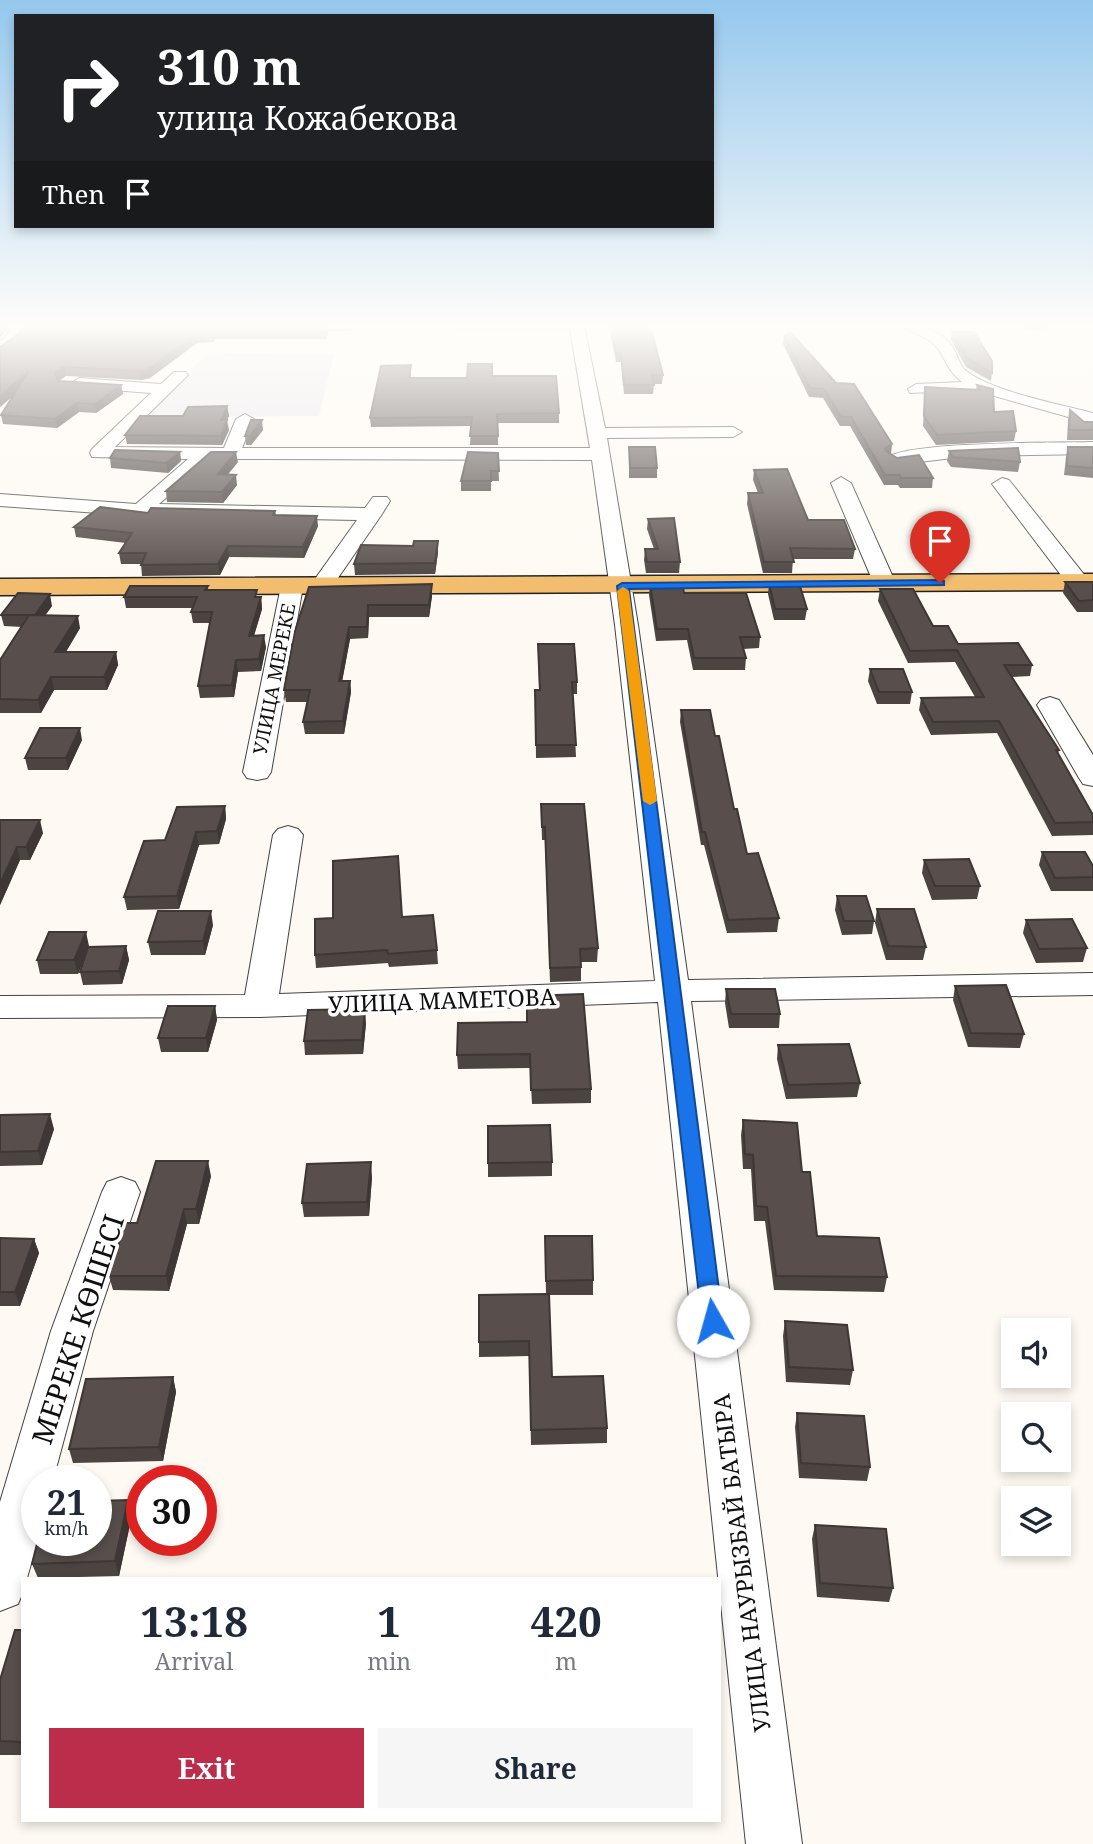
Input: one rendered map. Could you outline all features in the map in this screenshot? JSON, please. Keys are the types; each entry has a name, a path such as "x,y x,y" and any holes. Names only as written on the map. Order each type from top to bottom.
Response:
{"main road":[{"path":"0,587 1085,582"}],"street":[{"path":"142,411 99,453 602,454"},
{"name":"УЛИЦА НАУРЫЗБАЙ БАТЫРА","path":"594,411 622,586 674,991 774,1844"},
{"path":"1063,411 1093,419"},
{"path":"230,454 245,419"},
{"path":"598,433 733,432"},
{"path":"895,459 923,454 1017,448 1093,448"},
{"path":"141,510 205,454"},
{"path":"842,483 885,584"},
{"path":"1002,484 1085,582"},
{"path":"0,500 141,510 376,507 321,586"},
{"name":"УЛИЦА МЕРЕКЕ","path":"257,772 292,586"},
{"path":"1049,705 1093,778"},
{"path":"260,1006 288,835"},
{"name":"УЛИЦА МАМЕТОВА","path":"0,1007 260,1006 674,991 1093,984"},
{"name":"МЕРЕКЕ КӨШЕСІ","path":"0,1587 72,1331 121,1192"}],"shaded area":[{"path":"153,411 320,411 319,416 147,417"}],"building":[{"path":"3,411 66,411 55,419 1,415"},
{"path":"186,411 225,411 221,420 227,420 221,436 125,435 140,416 183,416"},
{"path":"371,411 559,413 497,414 498,436 470,436 472,417 370,418"},
{"path":"837,411 871,411 892,444 885,448 886,451 897,458 919,455 933,478 885,475 851,417 841,417"},
{"path":"924,411 1013,411 1016,431 937,435 924,416"},
{"path":"1070,411 1084,422 1093,422 1093,430 1069,430"},
{"path":"251,420 262,420 250,436 245,436"},
{"path":"629,447 655,447 657,468 630,468"},
{"path":"1068,447 1093,447 1093,468 1067,466"},
{"path":"1018,448 1020,462 953,457 949,451"},
{"path":"115,450 180,452 166,463 110,458"},
{"path":"211,452 236,452 218,474 236,475 222,492 166,491"},
{"path":"468,452 498,453 499,471 491,471 491,481 461,481"},
{"path":"787,469 808,520 844,520 855,549 790,548 794,562 764,562 748,493 763,493 754,470"},
{"path":"100,507 148,513 151,508 275,511 273,515 317,516 303,547 228,546 218,564 141,565 146,553 119,553 132,533 74,527"},
{"path":"674,518 680,562 647,562 645,549 658,549 648,519"},
{"path":"414,541 438,541 435,563 354,564 361,545 413,546"},
{"path":"1065,582 1093,582 1093,600 1079,601"},
{"path":"682,583 684,593 746,593 760,637 740,637 746,658 694,658 688,629 657,629 650,584"},
{"path":"769,583 799,583 807,609 775,609"},
{"path":"432,584 429,605 368,605 367,627 349,627 339,681 350,681 343,721 303,722 310,690 284,690 294,634 309,587"},
{"path":"130,586 208,586 205,590 257,590 255,597 261,597 249,636 264,635 259,659 236,660 232,685 198,686 212,612 191,612 197,597 124,597"},
{"path":"880,589 913,589 933,626 948,626 958,644 1018,643 1032,665 1004,665 1059,750 1056,750 1093,815 1093,822 1055,823 999,721 933,722 921,698 984,697 957,650 910,651"},
{"path":"18,593 50,594 35,615 1,615"},
{"path":"29,615 78,616 55,652 116,652 104,677 51,677 38,700 0,699 0,660"},
{"path":"538,644 574,644 577,682 572,682 576,745 536,745 535,690 540,690"},
{"path":"870,669 903,669 912,692 879,692"},
{"path":"681,710 710,710 715,736 719,736 734,809 737,809 747,854 758,853 779,918 728,920 705,832 702,832"},
{"path":"40,728 80,728 66,758 25,758"},
{"path":"541,804 584,804 598,948 580,949 581,967 550,968 545,827 542,827"},
{"path":"225,806 217,831 196,832 177,896 124,897 144,841 165,840 177,807"},
{"path":"0,820 40,820 26,847 17,847 0,884"},
{"path":"1042,852 1085,852 1093,866 1093,877 1055,878"},
{"path":"398,856 402,917 433,915 437,950 315,955 315,919 333,918 333,861"},
{"path":"969,859 980,886 935,886 924,860"},
{"path":"837,896 866,896 874,921 844,921"},
{"path":"877,909 914,909 926,947 888,946"},
{"path":"158,911 211,911 203,941 148,942"},
{"path":"1072,919 1087,948 1039,949 1026,920"},
{"path":"49,932 86,932 74,960 37,960"},
{"path":"126,946 119,971 80,972 88,947"},
{"path":"1006,985 1024,1034 971,1033 955,986"},
{"path":"726,989 775,989 780,1014 731,1014"},
{"path":"583,994 591,1089 531,1090 530,1054 457,1055 458,1023 527,1022 527,996"},
{"path":"168,1006 215,1006 206,1038 158,1038"},
{"path":"365,1009 362,1040 304,1041 308,1010"},
{"path":"849,1044 860,1083 788,1085 778,1045"},
{"path":"50,1114 38,1151 0,1152 0,1115"},
{"path":"743,1120 797,1123 802,1172 810,1172 817,1236 879,1238 887,1277 776,1276 767,1207 756,1206 753,1155 745,1154"},
{"path":"550,1125 552,1162 488,1163 488,1126"},
{"path":"156,1161 208,1161 196,1209 184,1209 166,1276 109,1276 125,1223 137,1223"},
{"path":"371,1162 367,1202 302,1203 307,1164"},
{"path":"545,1236 592,1236 593,1280 546,1281"},
{"path":"0,1238 34,1239 15,1292 0,1292"},
{"path":"549,1294 552,1377 603,1376 607,1428 531,1430 529,1341 479,1342 479,1295"},
{"path":"785,1321 847,1325 853,1370 789,1367"},
{"path":"173,1377 159,1447 69,1449 86,1379"},
{"path":"797,1413 864,1416 870,1467 801,1463"},
{"path":"112,1500 126,1500 115,1561 32,1564 34,1556 112,1556"},
{"path":"815,1525 886,1529 893,1588 820,1583"},
{"path":"15,1630 21,1630 21,1742 0,1741 0,1680"}],"slow traffic":[{"path":"623,591 650,801"}],"route":[{"path":"713,1321 622,586 940,583"}]}
